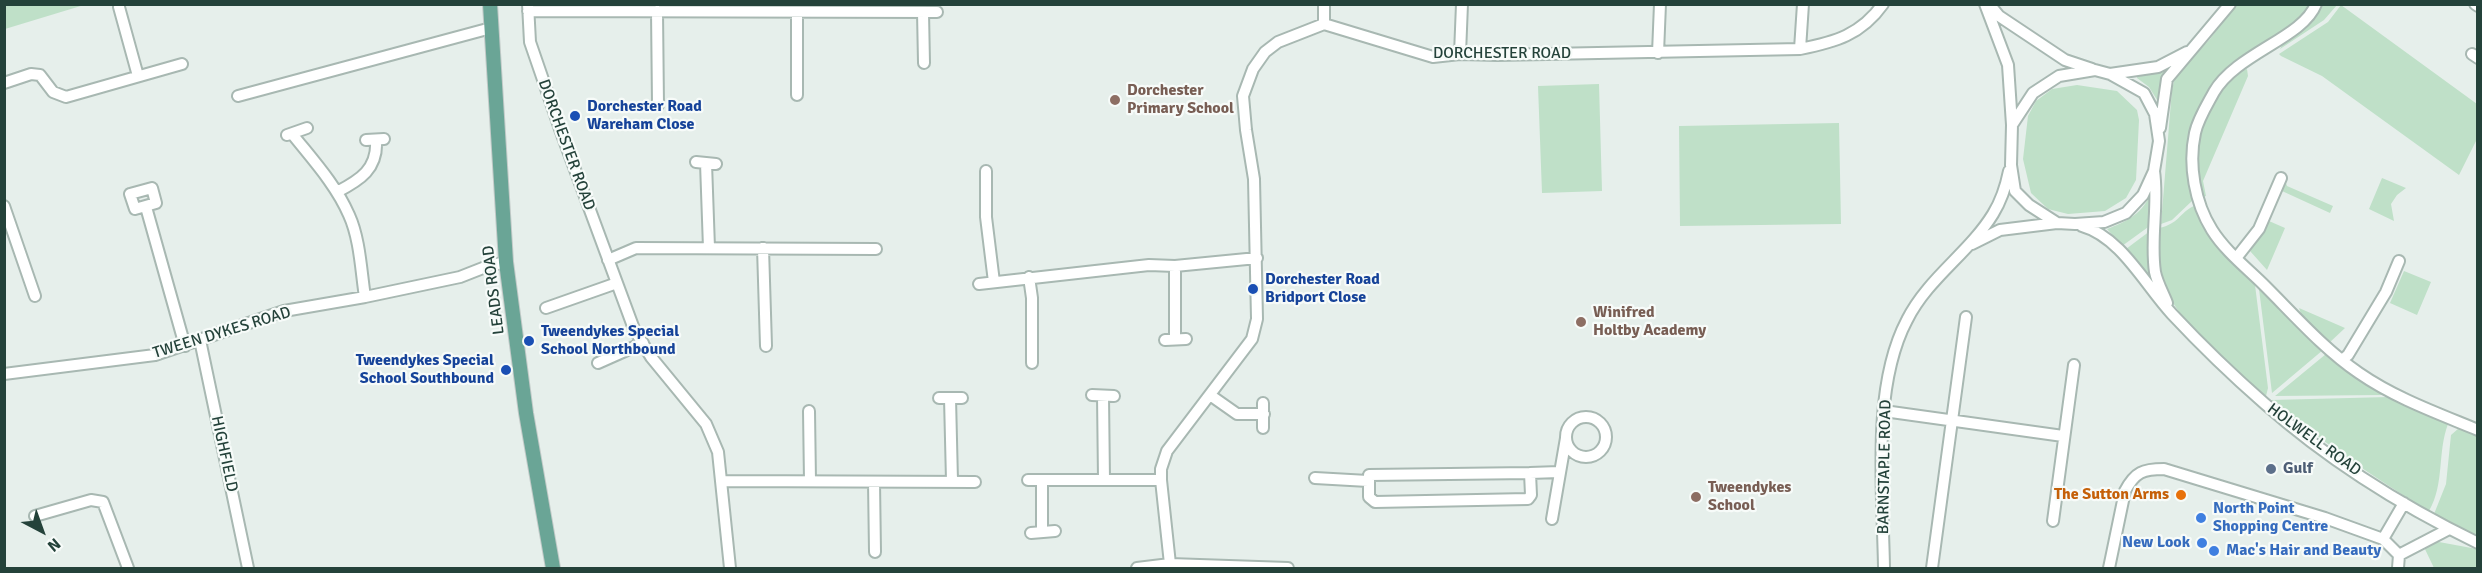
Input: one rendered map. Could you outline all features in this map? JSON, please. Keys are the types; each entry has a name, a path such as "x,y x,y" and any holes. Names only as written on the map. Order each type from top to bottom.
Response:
{"main road":[{"name":"LEADS ROAD","path":"490,4 506,262 526,413 553,568"}],"street":[{"path":"1170,564 1161,480 1161,469 1167,451 1252,339 1257,319 1254,179 1243,96 1248,79 1265,52 1278,42 1323,24 1324,4"},
{"path":"1460,54 1462,4"},
{"path":"1658,53 1660,4"},
{"path":"1800,49 1803,4"},
{"name":"DORCHESTER ROAD","path":"1323,24 1433,57 1460,54 1658,53 1800,49 1832,43 1850,35 1875,17 1883,4"},
{"path":"1987,4 1999,16 2065,60 2110,74 2144,93 2155,114 2159,141"},
{"path":"1987,4 2008,66 2012,125 2011,165 2015,191 2029,206 2057,223 2075,224 2104,222 2126,213 2143,195 2154,171 2168,79 2230,4"},
{"path":"2316,4 2312,15 2229,73 2216,90 2196,132 2193,152 2198,201 2212,231 2342,360 2388,391 2478,430"},
{"path":"119,7 138,76"},
{"path":"528,8 779,8 797,12 897,8 937,12"},
{"name":"DORCHESTER ROAD","path":"528,8 530,42 634,329 706,424 718,452 723,481 730,568"},
{"path":"650,9 658,105"},
{"path":"797,12 797,94"},
{"path":"923,12 924,63"},
{"path":"238,96 492,28"},
{"path":"2110,74 2157,66 2191,50"},
{"path":"4,83 31,74 40,75 53,92 58,96 66,97 182,64"},
{"path":"2012,125 2033,93 2059,76 2095,70"},
{"path":"307,128 289,135 338,192 350,217 360,260 365,297"},
{"path":"338,192 370,171 377,153 375,140"},
{"path":"706,163 709,248"},
{"name":"BARNSTAPLE ROAD","path":"1884,568 1884,411 1891,359 1907,320 1927,289 1950,262 1967,247 1993,214 2004,191 2011,165"},
{"path":"986,171 986,217 994,282"},
{"name":"HOLWELL ROAD","path":"2154,171 2157,191 2154,228 2155,273 2170,312"},
{"path":"2237,257 2259,229 2281,178"},
{"path":"4,206 9,234 35,296"},
{"path":"146,207 185,346"},
{"name":"BARNSTAPLE ROAD","path":"1967,247 2000,230 2057,223"},
{"name":"HOLWELL ROAD","path":"2075,224 2092,229 2110,240 2170,312 2272,411 2309,440 2404,503 2478,543"},
{"path":"608,260 636,248 876,249"},
{"path":"763,248 766,346"},
{"path":"979,284 1149,265 1175,266 1257,258"},
{"path":"2342,360 2348,355 2386,292 2399,261"},
{"name":"TWEEN DYKES ROAD","path":"4,374 154,355 284,311 460,277 506,262"},
{"path":"1175,266 1175,339"},
{"path":"1029,277 1032,298 1032,363"},
{"path":"546,308 617,283"},
{"path":"1932,568 1966,317"},
{"name":"HIGHFIELD","path":"200,340 248,568"},
{"path":"598,363 643,343"},
{"path":"2053,521 2074,365"},
{"path":"1210,395 1237,414 1264,409 1263,428"},
{"path":"1103,396 1104,480"},
{"path":"952,481 945,398 962,398"},
{"path":"809,411 810,481"},
{"path":"1884,411 2063,436"},
{"path":"1552,519 1566,438"},
{"path":"2109,568 2125,491 2130,481 2147,469 2163,468 2325,518 2383,539 2399,555 2398,568"},
{"path":"1530,473 1531,495 1528,499 1375,502 1369,497 1369,475 1559,472"},
{"path":"1315,478 1368,481"},
{"path":"1028,480 1161,480"},
{"path":"1042,480 1036,532 1055,531"},
{"path":"723,481 975,482"},
{"path":"874,482 875,552"},
{"path":"35,516 91,501 103,502 128,568"},
{"path":"2383,539 2404,503"},
{"path":"2399,555 2449,529"},
{"path":"1137,568 1170,564 1288,568"}],"green space":[{"path":"5,4 84,4 84,5 5,29"},
{"path":"2236,5 2313,5 2206,97 2189,183 2193,200 2172,220 2161,224 2172,89 2175,78 2210,39"},
{"path":"2323,5 2337,5 2324,20 2280,49 2318,13"},
{"path":"2341,5 2477,104 2477,139 2459,175 2322,76 2279,54 2328,22"},
{"path":"2170,65 2172,67 2159,103 2149,87 2137,78 2138,73"},
{"path":"2247,69 2248,76 2203,181 2206,196 2203,197 2196,168 2204,121 2219,94 2237,74"},
{"path":"1599,84 1602,191 1542,193 1538,86"},
{"path":"2077,85 2117,91 2137,110 2139,120 2136,180 2126,198 2105,211 2068,214 2048,209 2031,193 2023,159 2028,116 2036,101 2052,89"},
{"path":"1839,123 1841,224 1680,226 1679,126"},
{"path":"2382,178 2406,188 2391,204 2394,221 2369,209"},
{"path":"2286,183 2287,186 2333,206 2330,213 2282,191"},
{"path":"2150,196 2153,197 2151,225 2122,246 2107,229 2132,217"},
{"path":"2194,206 2214,242 2255,285 2268,388 2266,396 2217,354 2186,322 2164,286 2157,261 2159,228 2171,224"},
{"path":"2269,221 2285,228 2267,270 2250,251"},
{"path":"2150,231 2155,285 2126,249"},
{"path":"2404,271 2431,282 2417,315 2390,303"},
{"path":"2259,289 2323,350 2272,393"},
{"path":"2299,308 2345,328 2328,344 2302,317"},
{"path":"2326,354 2383,395 2275,396"},
{"path":"2389,397 2448,424 2437,490 2429,511 2348,458 2271,400"},
{"path":"2459,428 2477,436 2477,536 2434,514 2446,484 2451,435"},
{"path":"2439,542 2477,549 2477,568 2434,568 2423,545"}],"place":[{"name":"Dorchester Primary School","path":"1115,100"},
{"name":"Dorchester Road Wareham Close","path":"575,116"},
{"name":"Dorchester Road Bridport Close","path":"1253,289"},
{"name":"Winifred Holtby Academy","path":"1581,322"},
{"name":"Tweendykes Special School Northbound","path":"529,341"},
{"name":"Tweendykes Special School Southbound","path":"506,370"},
{"name":"Gulf","path":"2271,469"},
{"name":"The Sutton Arms","path":"2181,495"},
{"name":"Tweendykes School","path":"1696,497"},
{"name":"North Point Shopping Centre","path":"2201,518"},
{"name":"New Look","path":"2202,543"},
{"name":"Mac's Hair and Beauty","path":"2214,551"}]}
